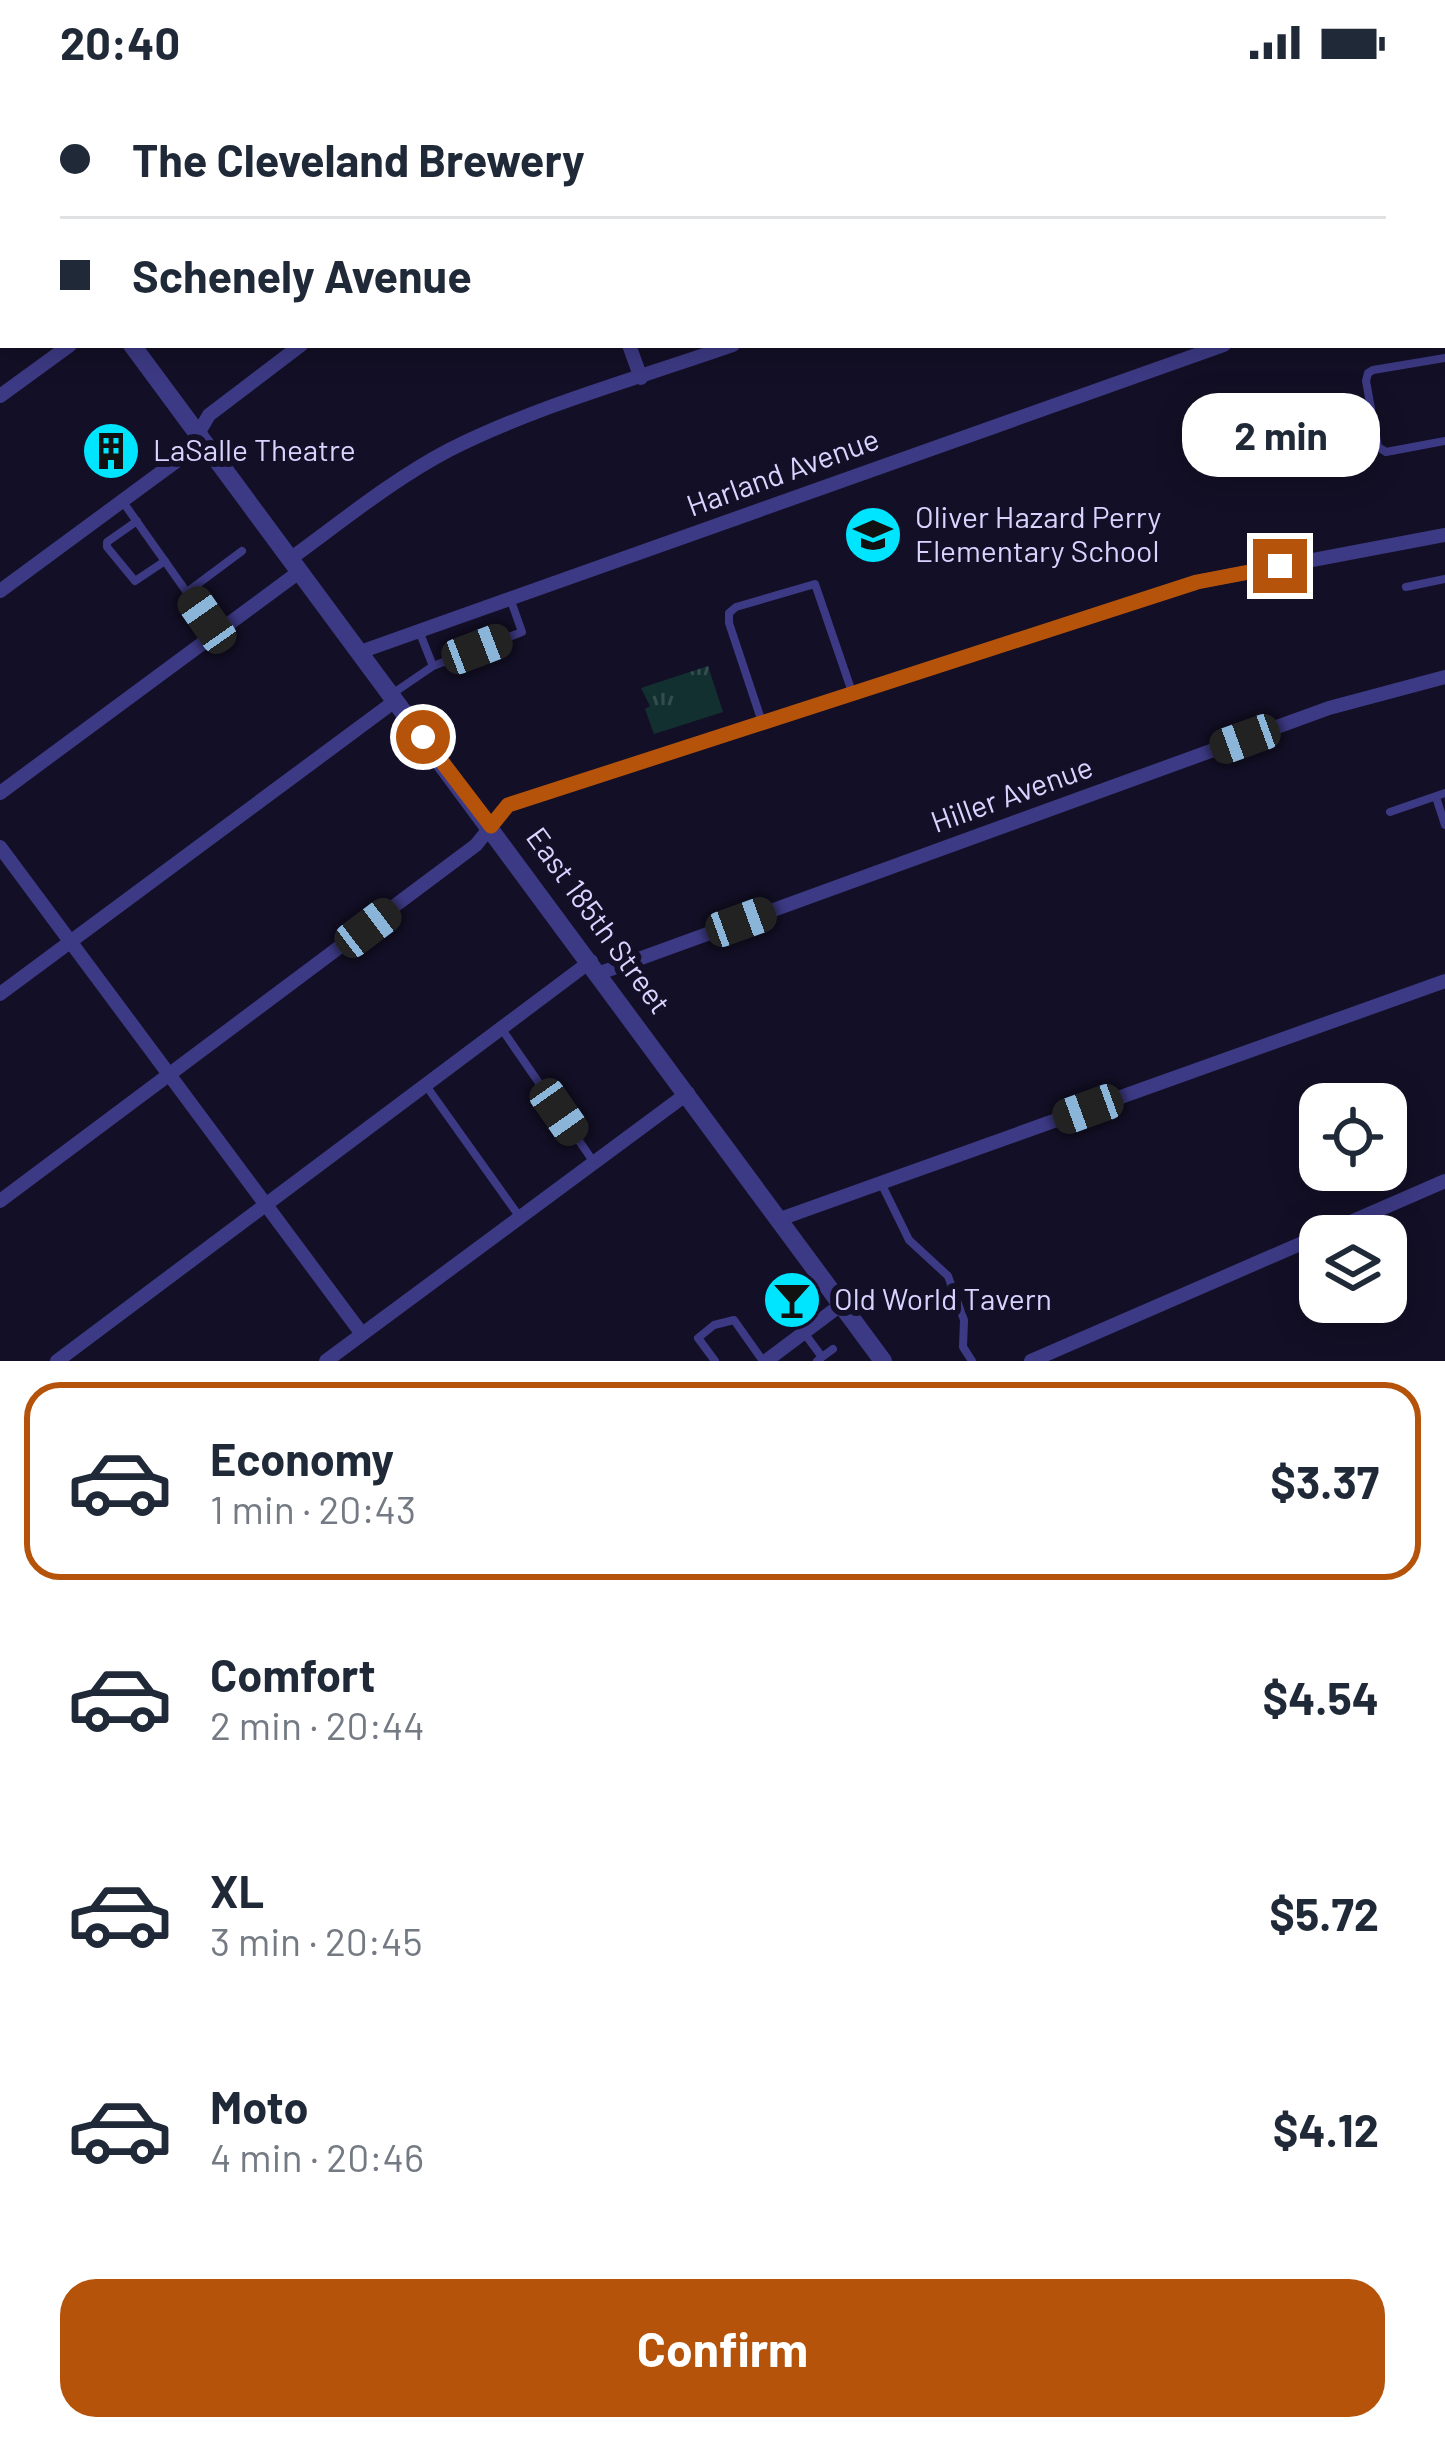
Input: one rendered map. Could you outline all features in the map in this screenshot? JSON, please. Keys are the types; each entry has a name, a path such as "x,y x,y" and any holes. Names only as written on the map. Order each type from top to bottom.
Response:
{"street":[{"path":"0,396 66,348"},
{"name":"East 185th Street","path":"134,348 884,1361"},
{"path":"0,591 186,454 209,415 297,348"},
{"path":"630,348 641,378"},
{"path":"0,793 216,633 395,482 450,450 529,416 725,348"},
{"name":"Harland Avenue","path":"359,652 1216,348"},
{"path":"0,1201 439,874 476,845 508,805 1197,582 1445,535"},
{"name":"Hiller Avenue","path":"57,1361 501,1028 595,967 1329,708 1445,677"},
{"path":"0,994 393,698"},
{"path":"0,847 362,1334"},
{"path":"780,1220 1445,982"},
{"path":"326,1361 688,1094"},
{"path":"1031,1361 1445,1181"},
{"path":"765,1361 842,1304"}],"lane":[{"path":"1445,358 1373,370 1366,381 1378,447 1385,452 1445,441"},
{"path":"123,501 216,633"},
{"path":"137,521 107,542 107,547 135,581 164,561"},
{"path":"187,592 242,551"},
{"path":"1406,587 1445,579"},
{"path":"762,722 729,613 810,584 818,588 853,694"},
{"path":"393,698 433,666 522,632 511,598"},
{"path":"419,631 433,666"},
{"path":"1390,812 1441,795 1445,825"},
{"path":"501,1028 594,1163"},
{"path":"426,1085 520,1217"},
{"path":"881,1183 909,1240 948,1276 964,1320 964,1346 972,1361"},
{"path":"715,1361 698,1338 714,1325 734,1320 765,1361"},
{"path":"804,1333 819,1359 833,1349"}],"green space":[{"path":"708,666 723,712 654,734 645,709 650,706 641,688"}],"place":[{"name":"LaSalle Theatre","path":"111,451"},
{"name":"Oliver Hazard Perry Elementary School","path":"873,535"},
{"name":"Old World Tavern","path":"792,1300"}],"route":[{"path":"423,737 491,826 508,805 1197,582 1280,566"}]}
